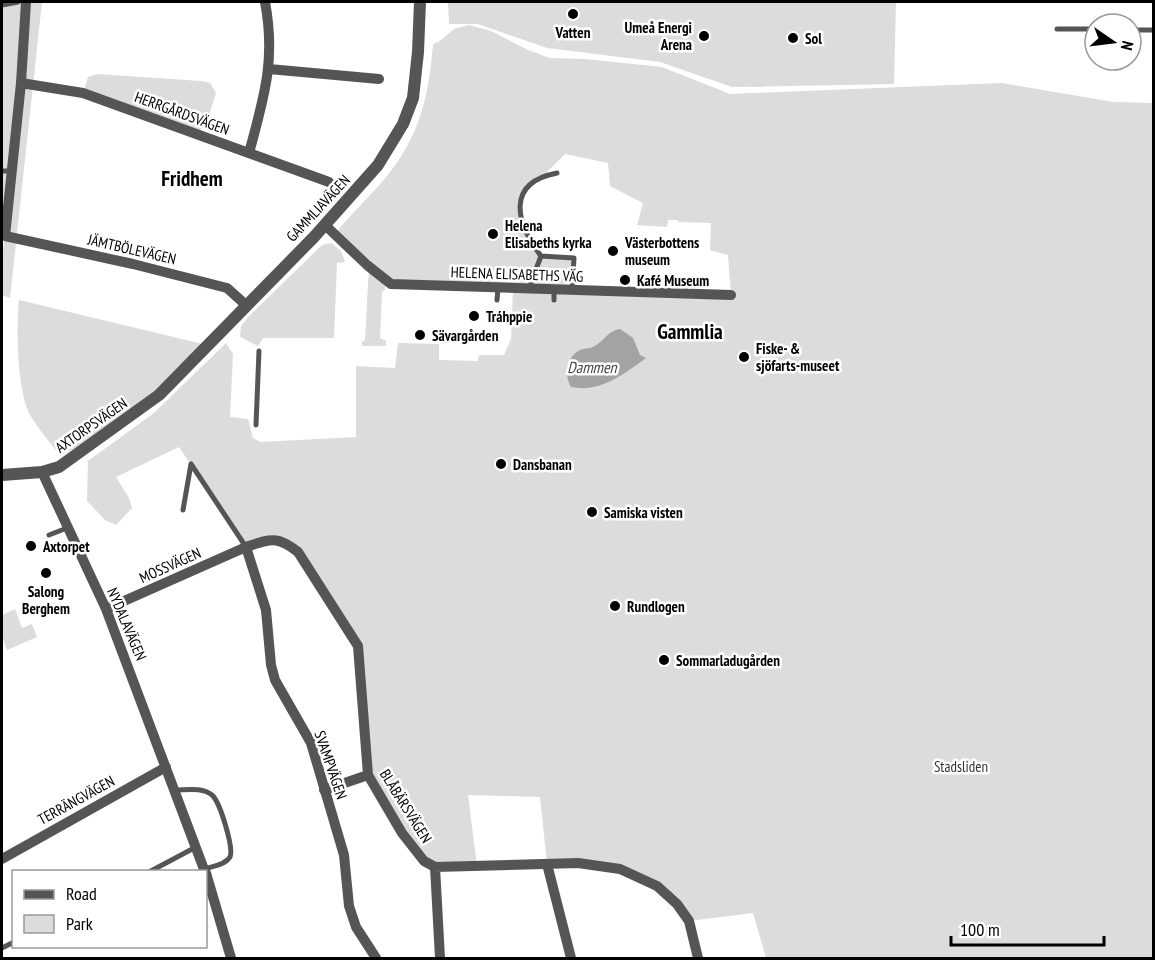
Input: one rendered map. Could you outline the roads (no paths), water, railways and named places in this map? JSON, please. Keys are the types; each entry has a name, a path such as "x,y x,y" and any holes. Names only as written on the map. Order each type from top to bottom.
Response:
{"street":[{"path":"7,171 21,83 27,2"},
{"path":"249,153 269,69 270,28 265,2"},
{"name":"GAMMLIAVÄGEN","path":"159,395 325,225 378,165 403,124 415,84 420,2"},
{"path":"269,69 379,79"},
{"name":"HERRGÅRDSVÄGEN","path":"21,83 82,93 329,183"},
{"name":"JÄMTBÖLEVÄGEN","path":"7,171 5,236 133,264 227,288 246,305"},
{"name":"HELENA ELISABETHS VÄG","path":"325,225 367,265 391,284 497,294 528,289 554,295 572,291 731,295"},
{"name":"AXTORPSVÄGEN","path":"2,474 42,472 59,467 159,395"},
{"name":"NYDALAVÄGEN","path":"42,472 106,609 205,870"},
{"name":"BLÅBÄRSVÄGEN","path":"246,547 268,539 285,542 298,552 358,646 368,775 402,833 424,861 435,867"},
{"name":"MOSSVÄGEN","path":"106,609 246,547"},
{"name":"SVAMPVÄGEN","path":"246,547 266,610 268,646 273,673 283,697 310,743 344,855 348,906 356,927 376,958"},
{"name":"TERRÄNGVÄGEN","path":"2,859 166,767"},
{"path":"324,790 368,775"},
{"path":"440,958 435,867 578,863 620,870 657,886 677,904 689,921 698,958"},
{"path":"547,864 571,958"},
{"name":"NYDALAVÄGEN","path":"207,878 231,958"}],"lane":[{"path":"2,5 18,2"},
{"path":"1057,29 1083,29"},
{"path":"541,256 527,237 521,221 523,190 533,181 557,173"},
{"path":"528,289 541,256"},
{"path":"541,256 574,258 572,291"},
{"path":"256,425 259,351"},
{"path":"183,510 191,464 246,547"},
{"path":"49,535 67,528"},
{"path":"175,790 202,790 213,795 219,805 231,846 231,856 225,863 207,870"},
{"path":"153,870 196,847"}],"water":[{"name":"Dammen","path":"620,329 633,338 640,355 646,358 602,385 571,387 567,372 569,362 575,353 593,347 612,332"}],"place":[{"name":"Vatten","path":"573,14"},
{"name":"Umeå Energi Arena","path":"704,36"},
{"name":"Sol","path":"793,38"},
{"name":"Helena Elisabeths kyrka","path":"493,234"},
{"name":"Västerbottens museum","path":"613,251"},
{"name":"Kafé Museum","path":"625,280"},
{"name":"Tráhppie","path":"474,316"},
{"name":"Sävargården","path":"420,335"},
{"name":"Fiske- & sjöfarts-museet","path":"744,357"},
{"name":"Dansbanan","path":"501,464"},
{"name":"Samiska visten","path":"592,512"},
{"name":"Axtorpet","path":"31,546"},
{"name":"Salong Berghem","path":"46,573"},
{"name":"Rundlogen","path":"615,606"},
{"name":"Sommarladugården","path":"664,660"}],"district":[{"name":"Fridhem","path":"192,178"},
{"name":"Gammlia","path":"690,331"}],"park label":[{"name":"Stadsliden","path":"961,766"}]}
